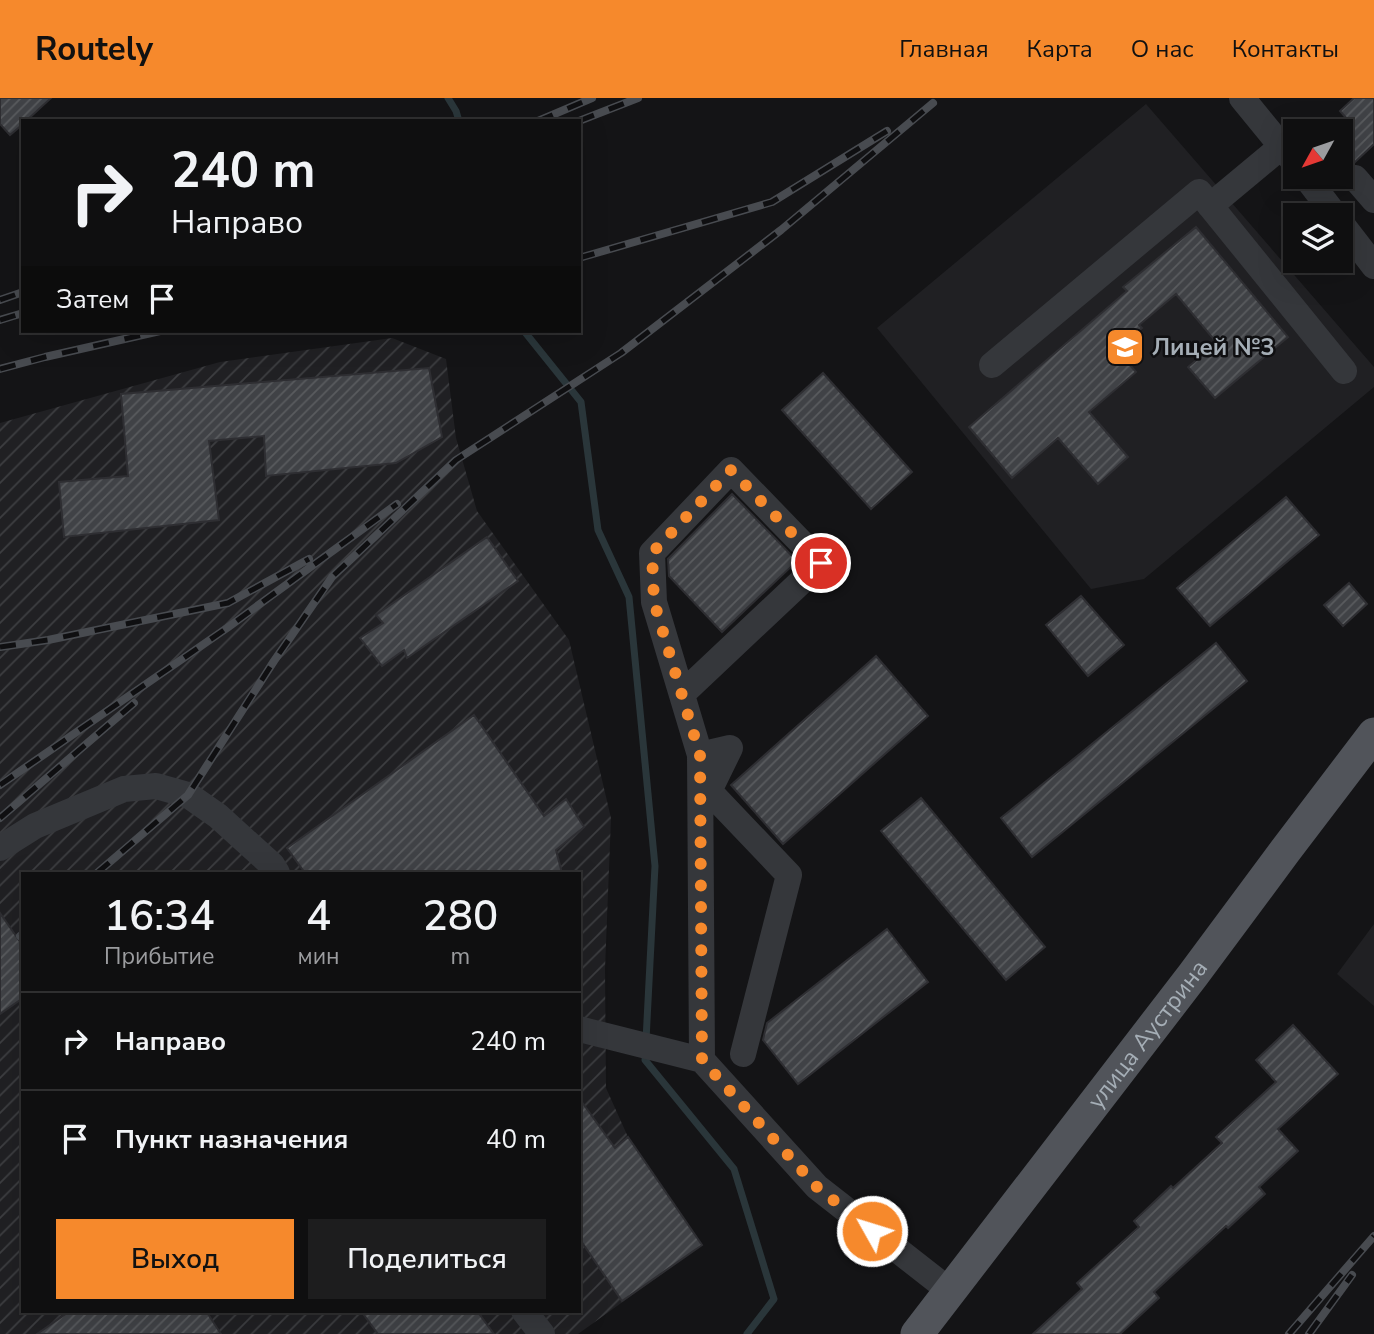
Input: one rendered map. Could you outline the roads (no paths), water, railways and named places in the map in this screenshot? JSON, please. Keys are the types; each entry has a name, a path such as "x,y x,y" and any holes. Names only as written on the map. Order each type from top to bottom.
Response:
{"main road":[{"name":"улица Аустрина","path":"917,1334 1374,734"}],"street":[{"path":"1242,98 1283,147"},
{"path":"1210,206 1283,158"},
{"path":"1355,178 1374,200"},
{"path":"1315,189 1326,203"},
{"path":"992,365 1199,192 1344,371"},
{"path":"1353,239 1374,266"},
{"path":"681,694 691,685 761,620 821,563 731,470 652,553 654,602 681,691 684,704 700,755 702,1060"},
{"path":"700,755 730,748 709,791 789,875 743,1054"},
{"path":"0,848 35,826 124,789 156,786 188,795 218,816 276,872"},
{"path":"581,1030 702,1060 817,1187 950,1291"},
{"path":"526,1313 542,1334"}],"waterway":[{"path":"448,98 458,119"},
{"path":"526,333 581,402 598,530 629,597 655,866 646,1040"},
{"path":"646,1052 645,1060 734,1169 774,1299 747,1334"}],"railway":[{"path":"543,119 592,98"},
{"path":"581,120 638,98"},
{"path":"98,872 188,795 332,577 456,460 621,353 781,230 933,103"},
{"path":"581,257 772,202 887,131"},
{"path":"0,300 21,293"},
{"path":"0,320 21,314"},
{"path":"0,369 151,333"},
{"path":"0,785 227,628 397,504"},
{"path":"0,647 48,640 228,603 309,559"},
{"path":"0,818 134,703"},
{"path":"1289,1334 1374,1236"},
{"path":"1309,1334 1352,1275"}],"place":[{"name":"Лицей №3","path":"1125,347"}]}
